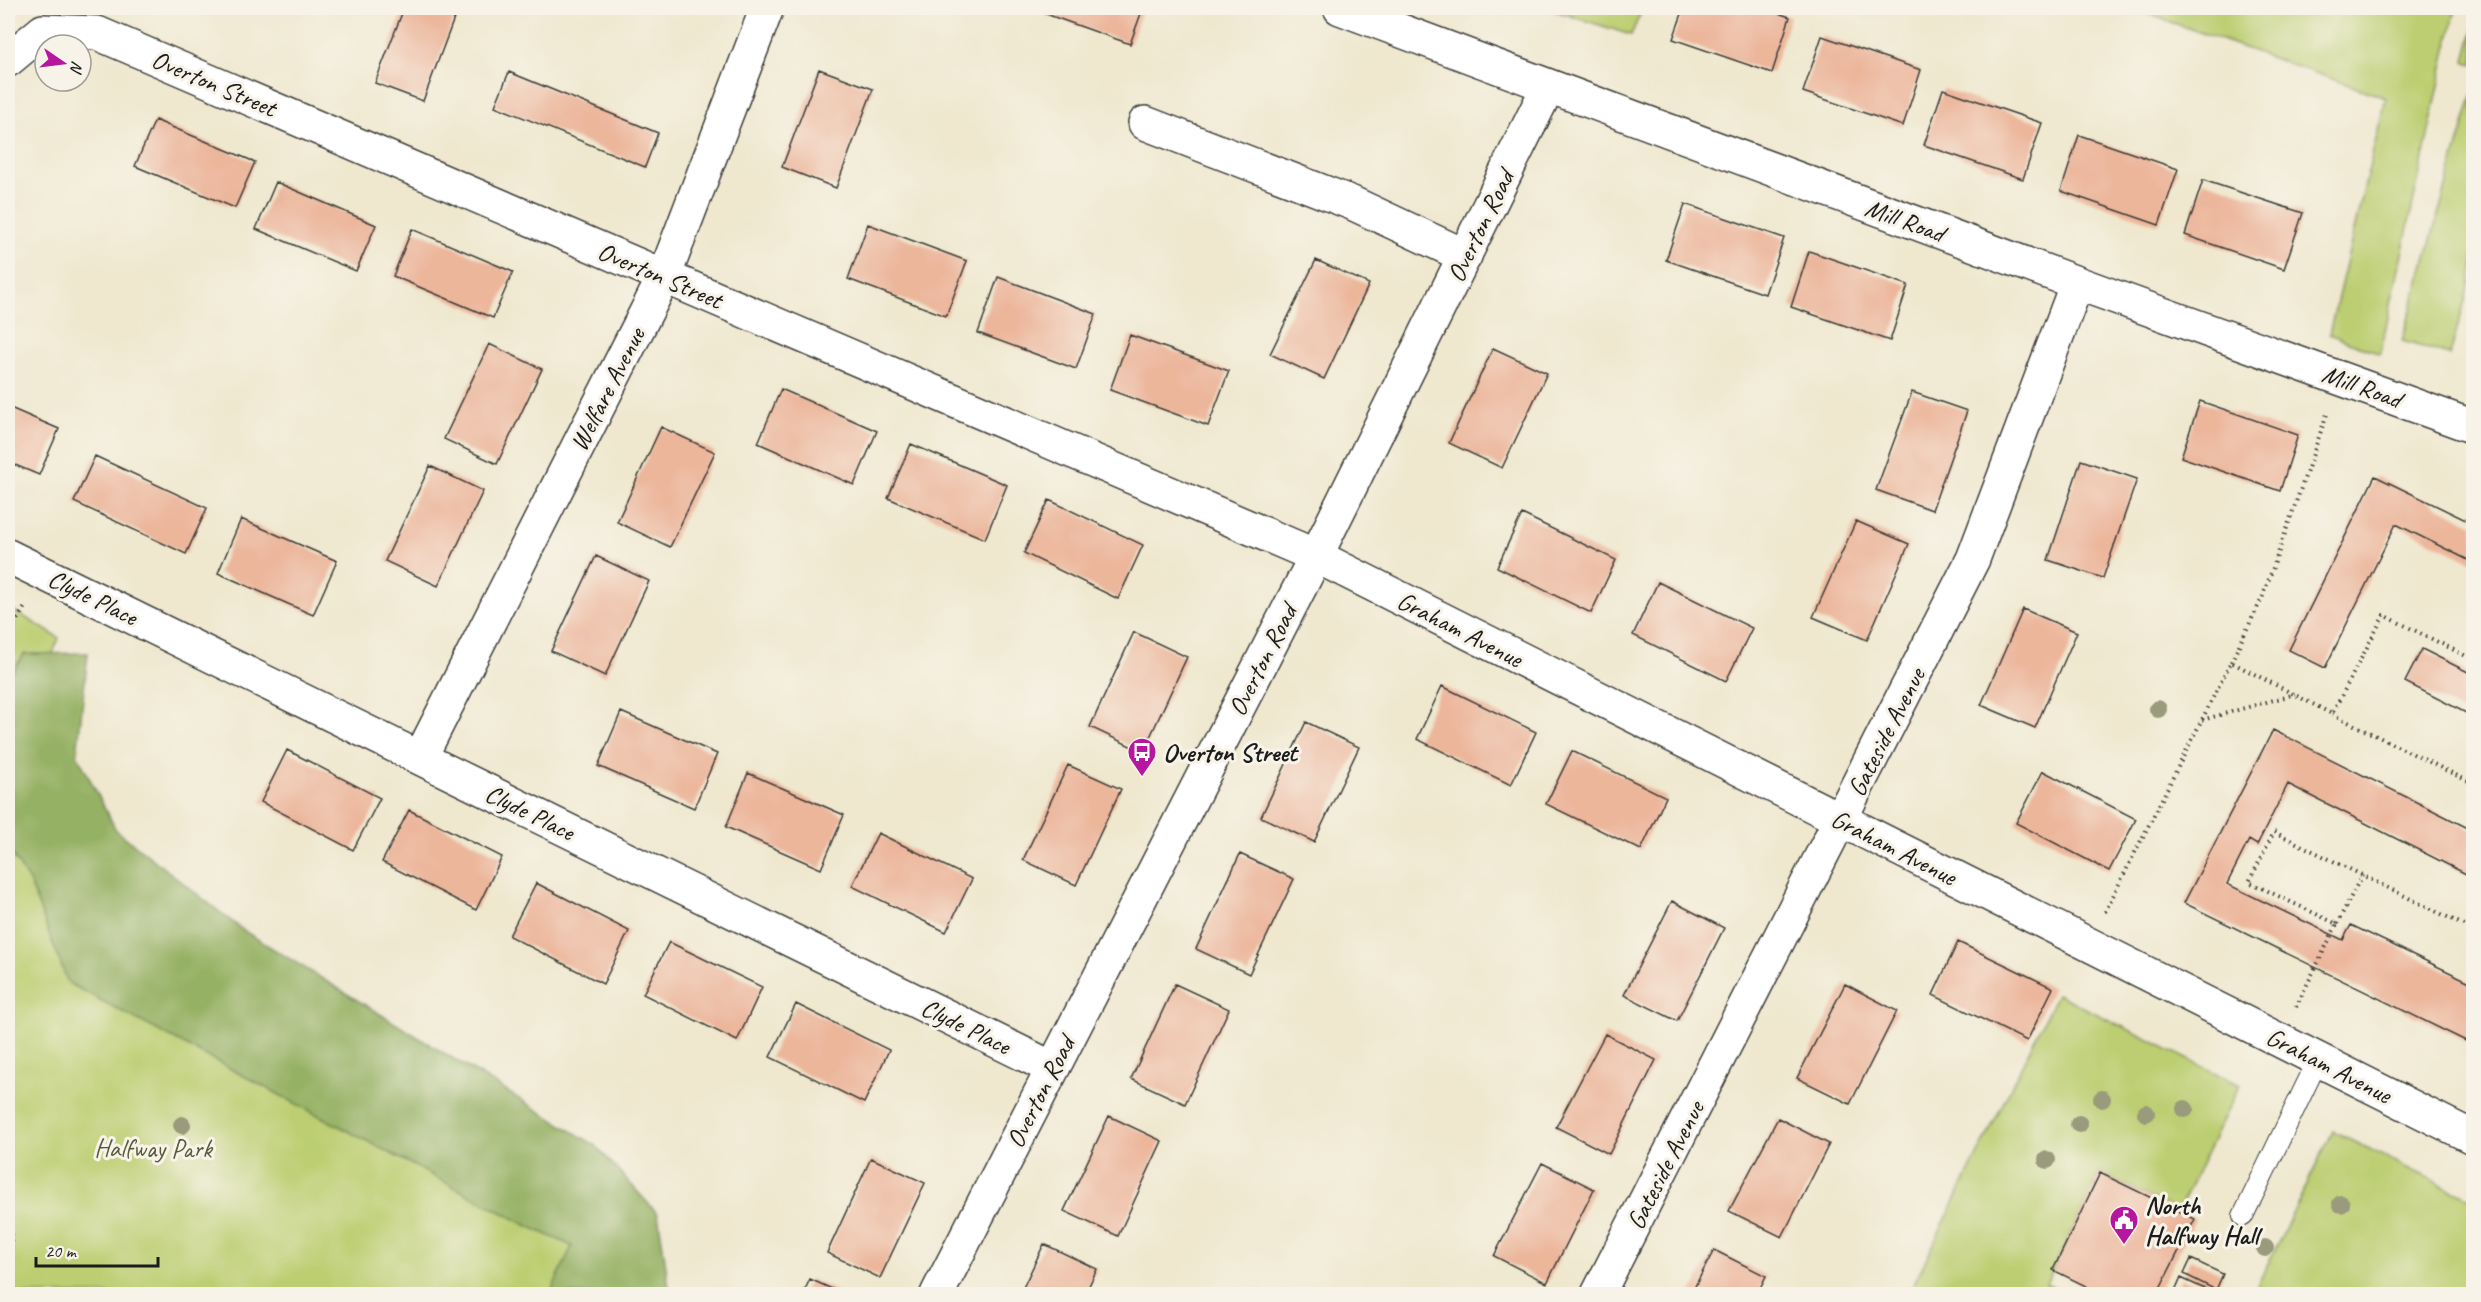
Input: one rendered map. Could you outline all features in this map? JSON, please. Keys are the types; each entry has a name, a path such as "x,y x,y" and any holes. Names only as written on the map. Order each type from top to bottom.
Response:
{"street":[{"name":"Welfare Avenue","path":"420,758 664,277 767,8"},
{"name":"Mill Road","path":"1340,8 2077,283 2474,427"},
{"name":"Overton Street","path":"8,60 43,30 101,20 664,277 1316,556"},
{"name":"Overton Road","path":"937,1294 1316,556 1548,87"},
{"path":"1145,123 1352,203 1465,256"},
{"name":"Gateside Avenue","path":"1598,1294 1842,821 1973,559 2077,283"},
{"name":"Clyde Place","path":"8,556 1052,1068"},
{"name":"Graham Avenue","path":"1316,556 2474,1138"}],"lane":[{"path":"2243,1215 2318,1060"}],"path":[{"path":"2089,945 2263,596 2340,378"},
{"path":"2332,714 2384,615 2474,660"},
{"path":"2230,662 2474,784"},
{"path":"2201,720 2295,694"},
{"path":"2337,924 2249,882 2274,831 2474,930"},
{"path":"2279,1041 2362,875"},
{"path":"8,1198 15,1294"},
{"path":"8,1290 14,1273"}],"green space":[{"path":"1546,8 1643,8 1631,35"},
{"path":"2131,8 2456,8 2380,354 2329,334 2386,98"},
{"path":"2473,30 2473,65 2465,61"},
{"path":"2473,93 2473,271 2450,355 2402,341"},
{"path":"8,607 59,638 8,762"},
{"path":"88,653 77,754 116,830 244,931 595,1145 658,1214 670,1294 550,1294 572,1246 526,1225 68,983 29,881 8,848 8,678 24,654"},
{"name":"Halfway Park","path":"8,782 625,1245 600,1294 8,1294"},
{"path":"2057,994 2240,1085 2178,1211 2100,1173 2046,1284 2067,1294 1909,1294"},
{"path":"2333,1131 2473,1200 2473,1294 2253,1294"}],"building":[{"path":"404,8 458,8 423,101 375,83"},
{"path":"1029,8 1143,8 1130,44"},
{"path":"1684,8 1762,8 1790,17 1772,73 1673,39"},
{"path":"1822,36 1921,70 1903,126 1803,92"},
{"path":"819,69 873,89 836,188 782,167"},
{"path":"509,72 658,133 645,167 495,106"},
{"path":"1943,89 2042,123 2023,179 1924,145"},
{"path":"155,120 255,162 235,208 135,166"},
{"path":"2079,135 2178,169 2159,225 2061,191"},
{"path":"2203,180 2303,213 2284,269 2185,235"},
{"path":"276,182 376,225 356,271 256,229"},
{"path":"1685,204 1784,238 1765,294 1666,260"},
{"path":"868,224 967,261 946,316 848,279"},
{"path":"412,229 513,272 493,318 393,276"},
{"path":"1809,251 1908,285 1890,341 1791,307"},
{"path":"1316,260 1369,284 1324,379 1270,354"},
{"path":"998,277 1096,314 1076,369 978,333"},
{"path":"1130,335 1229,371 1208,426 1110,390"},
{"path":"489,344 542,369 497,464 444,439"},
{"path":"1493,348 1547,373 1502,468 1449,443"},
{"path":"781,389 877,431 854,485 758,443"},
{"path":"1912,392 1967,411 1932,510 1876,490"},
{"path":"2200,401 2298,435 2280,491 2181,457"},
{"path":"8,407 59,429 39,475 8,462"},
{"path":"661,427 715,452 670,547 617,522"},
{"path":"911,444 1007,485 985,539 888,498"},
{"path":"95,456 207,508 186,554 74,502"},
{"path":"2081,460 2137,479 2103,578 2048,560"},
{"path":"430,466 483,491 438,586 385,561"},
{"path":"2375,476 2474,524 2474,563 2396,524 2325,668 2289,650"},
{"path":"1049,500 1143,545 1118,599 1024,553"},
{"path":"1522,514 1616,560 1591,613 1497,567"},
{"path":"241,519 337,561 313,615 218,573"},
{"path":"1856,521 1909,544 1867,640 1813,617"},
{"path":"596,556 649,581 605,676 551,651"},
{"path":"1658,582 1752,628 1726,681 1633,635"},
{"path":"2023,609 2077,632 2035,728 1981,705"},
{"path":"1134,632 1187,657 1143,752 1090,727"},
{"path":"2422,649 2474,675 2474,717 2405,682"},
{"path":"1442,686 1536,732 1511,785 1417,739"},
{"path":"621,712 717,754 694,808 598,766"},
{"path":"1306,722 1359,747 1314,842 1261,817"},
{"path":"2273,730 2474,831 2474,878 2288,784 2257,845 2249,840 2227,884 2343,940 2351,925 2474,984 2474,1045 2184,903"},
{"path":"287,750 380,798 353,850 261,802"},
{"path":"1572,751 1666,797 1641,850 1546,804"},
{"path":"1068,765 1121,789 1076,885 1023,860"},
{"path":"2043,771 2136,819 2109,871 2016,823"},
{"path":"748,773 844,815 821,869 726,827"},
{"path":"409,810 502,857 476,910 382,862"},
{"path":"878,833 972,879 946,932 852,886"},
{"path":"1240,854 1294,879 1249,974 1196,949"},
{"path":"536,883 629,931 603,984 509,936"},
{"path":"1672,901 1724,928 1677,1021 1624,995"},
{"path":"669,942 762,987 737,1041 643,994"},
{"path":"1958,942 2053,988 2027,1041 1933,995"},
{"path":"1175,984 1229,1009 1185,1104 1131,1079"},
{"path":"1845,984 1897,1011 1850,1104 1797,1078"},
{"path":"796,1004 889,1050 864,1103 770,1057"},
{"path":"1605,1034 1656,1060 1609,1154 1556,1127"},
{"path":"1109,1116 1162,1141 1118,1236 1064,1211"},
{"path":"1778,1118 1829,1144 1782,1237 1729,1211"},
{"path":"871,1158 925,1183 880,1278 827,1253"},
{"path":"1542,1163 1594,1189 1547,1283 1494,1256"},
{"name":"North Halfway Hall","path":"2100,1173 2195,1219 2157,1294 2102,1294 2053,1270"},
{"path":"1044,1244 1097,1269 1085,1294 1020,1294"},
{"path":"1714,1250 1766,1276 1757,1294 1691,1294"},
{"path":"2191,1259 2223,1274 2216,1290 2184,1274"},
{"path":"2181,1278 2216,1294 2174,1294"},
{"path":"810,1279 843,1294 803,1294"}],"place":[{"name":"Overton Street","path":"1142,778"},
{"name":"North Halfway Hall","path":"2124,1246"}]}
